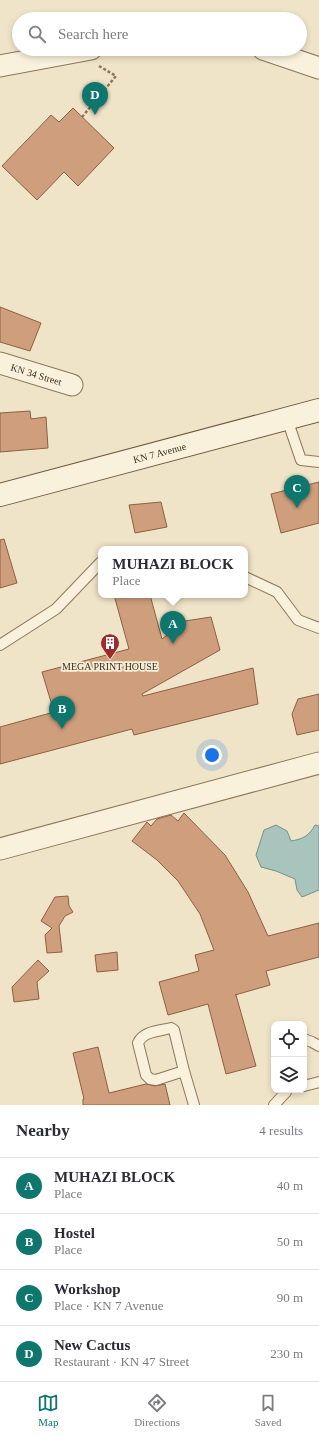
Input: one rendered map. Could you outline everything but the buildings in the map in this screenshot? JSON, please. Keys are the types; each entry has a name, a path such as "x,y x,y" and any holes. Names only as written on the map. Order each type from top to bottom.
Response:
{"street":[{"path":"284,56 319,68"},
{"path":"0,66 94,57"},
{"name":"KN 34 Street","path":"0,363 72,385"},
{"name":"KN 7 Avenue","path":"0,495 319,410"},
{"path":"0,849 319,763"}],"lane":[{"path":"287,419 301,460 319,462"},
{"path":"0,644 56,609 98,565"},
{"path":"248,578 277,592 298,620 319,628"},
{"path":"184,1071 156,1080 150,1080 146,1074 138,1043 140,1039 144,1035 171,1028 174,1030 194,1105"},
{"path":"307,1041 319,1046"},
{"path":"307,1085 319,1082"},
{"path":"274,1105 286,1093"}],"path":[{"path":"82,117 116,76 94,57"}],"water":[{"path":"276,825 287,831 291,841 305,836 315,825 319,826 319,890 302,897 297,890 295,879 276,871 261,867 256,855 264,830"}],"place":[{"name":"New Cactus","path":"95,115"},
{"name":"Workshop","path":"297,508"},
{"name":"MUHAZI BLOCK","path":"173,644"},
{"name":"MEGA PRINT HOUSE","path":"110,660"},
{"name":"Hostel","path":"62,729"}]}
